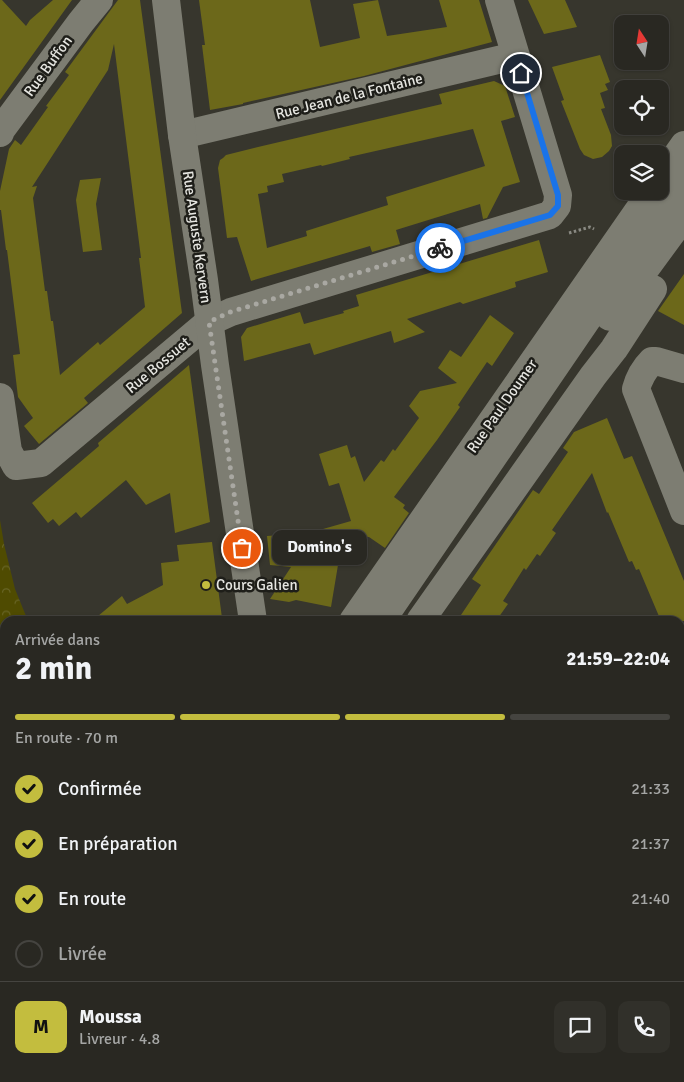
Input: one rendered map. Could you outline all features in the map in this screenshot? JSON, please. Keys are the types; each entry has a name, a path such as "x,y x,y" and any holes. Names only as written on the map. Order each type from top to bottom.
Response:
{"street":[{"name":"Rue Buffon","path":"0,133 6,122 80,22 99,0"},
{"name":"Rue Auguste Kervern","path":"166,0 182,136 251,616"},
{"path":"499,0 515,56"},
{"name":"Rue Jean de la Fontaine","path":"182,136 515,56"},
{"name":"Rue Bossuet","path":"0,397 8,451 16,466 41,462 209,322 230,312 550,215 558,206 558,195 515,56"},
{"path":"669,166 684,145"},
{"path":"384,616 482,454 618,274 684,182"},
{"name":"Rue Paul Doumer","path":"357,616 482,454 646,200"},
{"path":"400,616 555,393 684,216"},
{"path":"424,616 614,349 684,240"},
{"path":"614,349 642,372"},
{"path":"684,369 652,361 642,372 636,389 684,510"}],"path":[{"path":"564,234 590,227"}],"green space":[{"path":"0,520 15,589 26,616 0,616"}],"building":[{"path":"0,0 26,26 30,20 53,0 72,0 0,100"},
{"path":"118,0 140,0 182,313 84,398 88,403 39,444 24,426 33,418 18,397 13,355 20,354 0,210 0,191 9,149 15,140 21,145 69,75 65,72","holes":["114,44 141,258 139,258 145,307 100,345 98,342 60,375 53,321 51,321 47,291 45,291 33,198 37,186 32,187 108,70"]},
{"path":"199,0 310,0 320,47 360,38 353,4 378,0 387,36 447,27 439,0 479,0 492,42 364,76 210,110"},
{"path":"528,0 565,0 577,27 544,34"},
{"path":"600,55 610,82 605,84 608,90 600,93 605,108 601,109 611,135 612,146 602,157 593,159 584,155 580,149 561,101 564,100 552,67"},
{"path":"494,81 505,86 515,117 501,121 520,182 503,187 487,218 483,219 480,204 396,230 400,244 372,252 370,246 251,281 237,237 227,238 218,168 220,160 226,155 442,104 439,94","holes":["473,129 485,166 386,197 388,205 306,231 307,236 267,248 258,194 268,192 267,186 284,182 282,174"]},
{"path":"101,178 96,204 102,250 83,252 76,200 80,180"},
{"path":"539,240 548,272 515,282 516,287 407,319 425,332 394,343 391,331 314,355 310,343 244,361 241,337 247,328 300,312 304,324 344,313 343,311 359,306 356,295"},
{"path":"684,274 684,325 658,311"},
{"path":"490,315 514,333 492,366 487,362 458,405 460,407 394,497 405,505 403,508 409,513 385,548 369,537 343,535 331,607 296,600 289,602 270,599 291,567 270,565 267,536 309,533 351,521 339,483 329,486 319,454 347,445 351,458 355,456 364,482 381,460 384,462 393,449 395,451 419,418 409,406 420,391 457,383 438,368 450,350 461,357"},
{"path":"189,365 210,522 175,533 170,493 146,505 126,480 81,518 76,512 59,526 53,519 48,523 32,503"},
{"path":"607,418 624,459 632,456 684,581 684,616 659,616 639,569 636,570 632,561 629,562 607,513 592,473 552,530 556,533 540,556 537,554 526,570 524,568 503,601 508,604 500,616 460,616 481,585 472,579 533,490 539,494 568,452 563,448 574,432"},
{"path":"212,542 222,616 98,616 122,596 127,604 163,585 161,563 179,561 177,545"}],"way so far":[{"path":"242,548 209,322 230,312 440,248"}],"place":[{"name":"Domino's","path":"242,548"},
{"name":"Cours Galien","path":"206,585"}],"route":[{"path":"440,248 550,215 558,206 558,195 521,73"}]}
